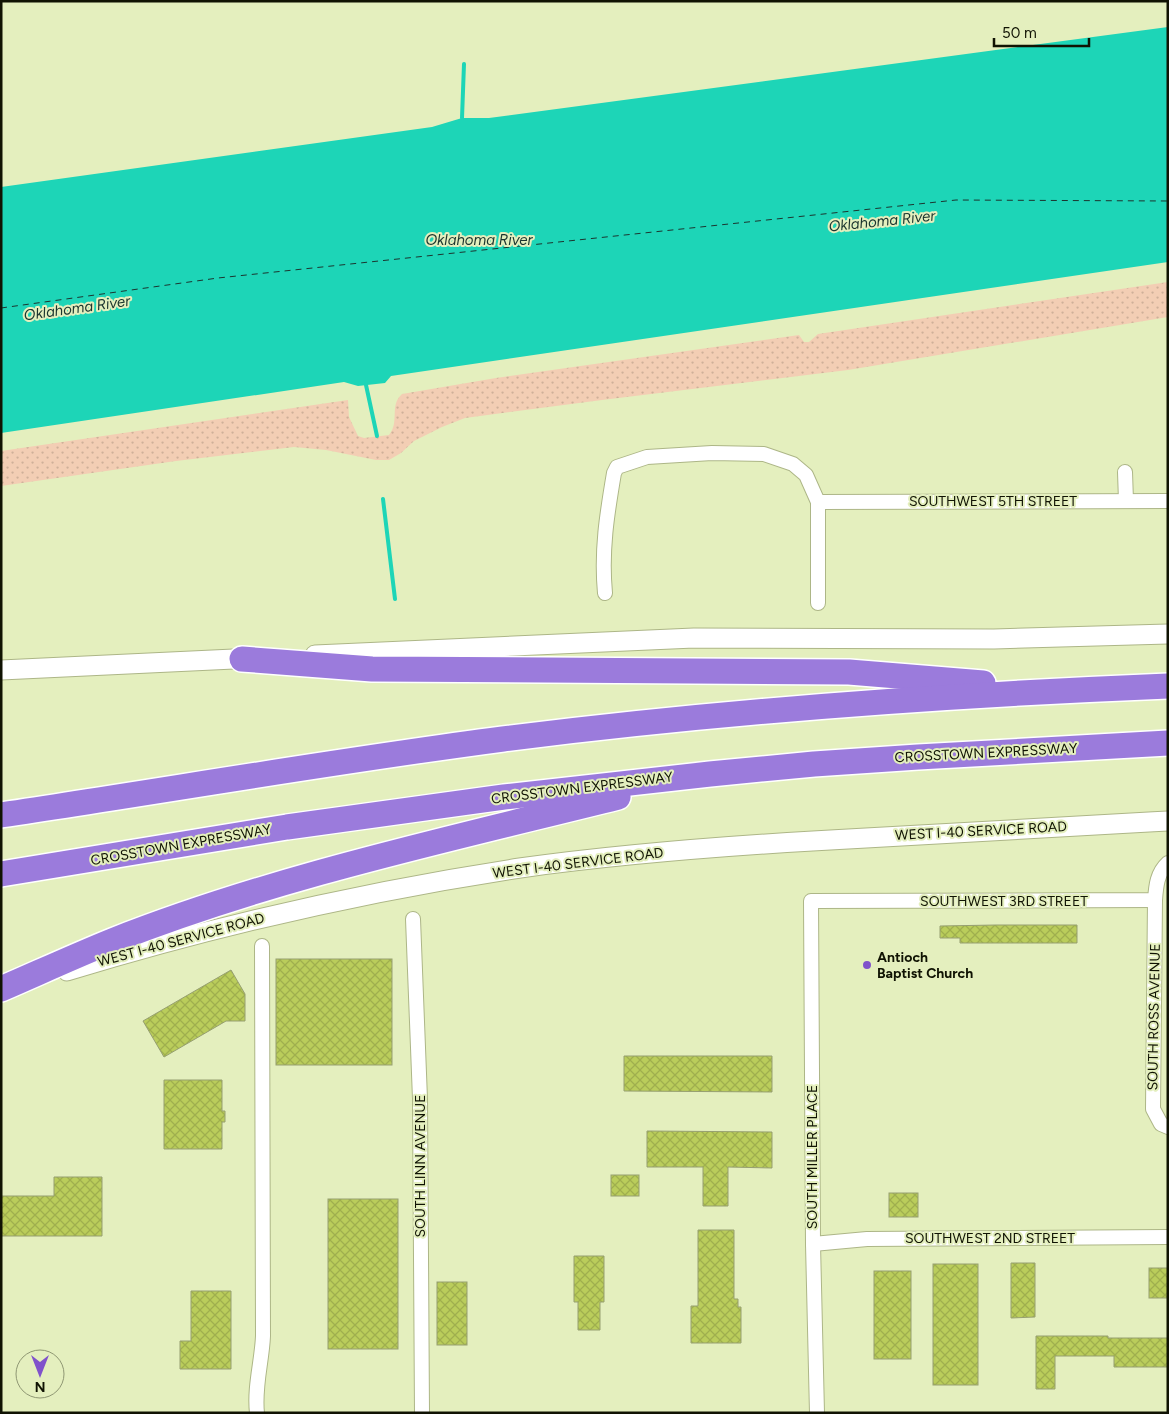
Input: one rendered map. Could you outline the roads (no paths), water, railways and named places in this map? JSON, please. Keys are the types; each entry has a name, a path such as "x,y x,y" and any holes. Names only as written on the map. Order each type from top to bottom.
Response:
{"highway":[{"path":"242,659 372,668 849,672 1070,690"},
{"path":"1,815 318,765 516,738 675,720 853,704 1070,690 1168,686"},
{"name":"CROSSTOWN EXPRESSWAY","path":"1,874 287,827 504,797 710,774 909,757 1168,744"},
{"path":"1,990 113,941 193,912 278,885 357,863 710,774"}],"main road":[{"path":"1,670 694,638 994,639 1168,634"},
{"name":"WEST I-40 SERVICE ROAD","path":"1,990 120,954 285,912 519,868 598,858 702,849 1168,821"}],"street":[{"path":"605,593 603,574 604,530 614,473 617,467 647,457 688,453 764,454 793,464 806,475 818,502 818,603"},
{"path":"1125,472 1126,501"},
{"name":"SOUTHWEST 5TH STREET","path":"818,502 1168,501"},
{"path":"1155,900 1160,870 1168,863"},
{"name":"SOUTHWEST 3RD STREET","path":"811,901 1155,900"},
{"name":"SOUTH ROSS AVENUE","path":"1155,900 1153,1109 1161,1124 1168,1127"},
{"name":"SOUTH MILLER PLACE","path":"811,901 816,1413"},
{"name":"SOUTH LINN AVENUE","path":"413,919 420,1099 422,1413"},
{"path":"257,1413 257,1381 263,1336 262,946"},
{"name":"SOUTHWEST 2ND STREET","path":"813,1244 867,1239 1168,1237"}],"water":[{"name":"Oklahoma River","path":"1168,27 1168,262 391,376 385,383 358,386 344,382 1,433 1,187 432,127 462,118 489,118"}],"waterway":[{"path":"462,118 464,64"},
{"path":"366,385 377,436"},
{"path":"383,499 395,599"}],"place":[{"name":"Antioch Baptist Church","path":"867,965"}]}
